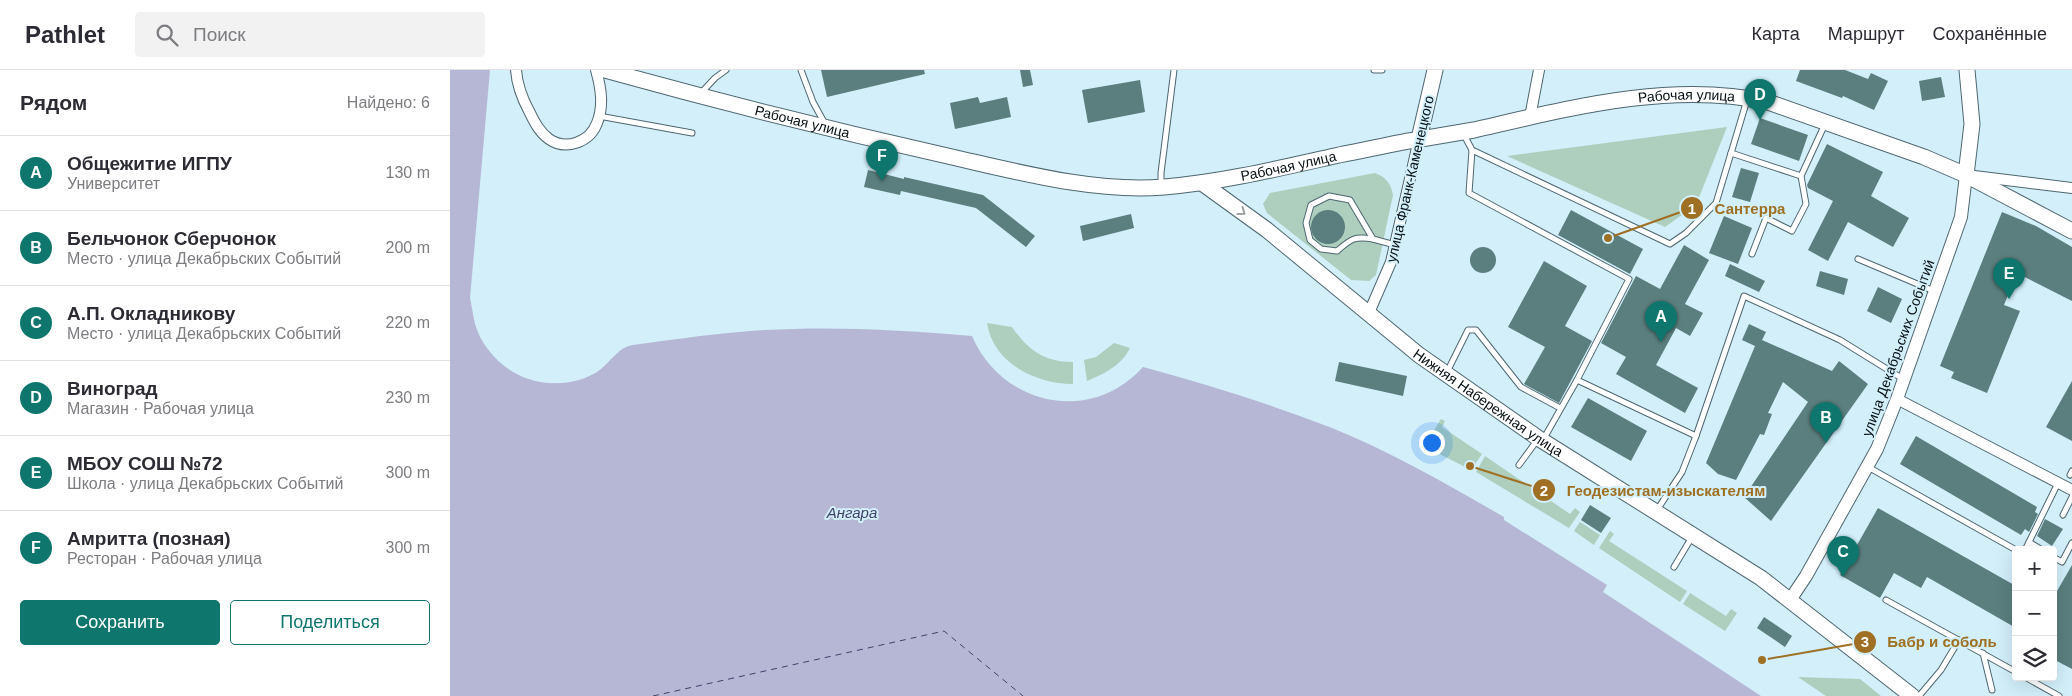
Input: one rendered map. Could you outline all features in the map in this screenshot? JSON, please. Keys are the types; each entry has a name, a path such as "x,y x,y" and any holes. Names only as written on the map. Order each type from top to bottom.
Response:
{"main road":[{"name":"Рабочая улица","path":"605,70 699,96 1026,174 1103,186 1161,187 1202,183 1255,174 1419,139 1614,101 1669,94 1712,94 1768,102 1924,157 1966,176 2072,230"},
{"name":"улица Франк-Каменецкого","path":"1419,139 1435,70"},
{"path":"1966,70 1972,124 1966,176"},
{"name":"Нижняя Набережная улица","path":"1202,183 1267,230 1368,315 1446,374 1540,439 1761,578 1912,696"}],"street":[{"path":"516,70 524,102 536,125 548,139 556,143 575,144 590,135 599,116 602,98 596,70"},
{"path":"1530,117 1539,70"},
{"name":"улица Франк-Каменецкого","path":"1368,315 1386,276 1395,245 1419,139"},
{"path":"1966,176 2072,188"},
{"name":"улица Декабрьских Событий","path":"1790,600 1806,576 1877,449 1897,399 1961,216 1966,176"},
{"path":"1897,399 2072,490"}],"lane":[{"path":"699,96 715,78 726,70"},
{"path":"801,70 813,102 826,127"},
{"path":"1161,187 1161,173 1174,70"},
{"path":"1374,70 1382,70"},
{"path":"1472,150 1670,244 1686,233 1716,203 1748,98"},
{"path":"599,116 692,133"},
{"path":"1752,254 1766,218 1792,231 1806,204 1801,176 1826,122"},
{"path":"1462,132 1472,150 1469,193 1629,279 1577,380 1540,439 1519,465"},
{"path":"1731,153 1801,176"},
{"path":"1373,239 1350,200 1328,196 1311,205 1306,223 1310,240 1321,249 1337,251 1351,239 1359,237 1395,245"},
{"path":"1858,259 1934,291"},
{"path":"1656,512 1682,472 1744,296 1840,340 1903,379"},
{"path":"1446,374 1468,330 1476,330 1521,387 1560,408"},
{"path":"1577,380 1696,436"},
{"path":"1867,466 2012,548"},
{"path":"2027,546 2058,483"},
{"path":"2063,515 2072,497"},
{"path":"1674,567 1692,536"},
{"path":"2029,542 2036,546"},
{"path":"2057,559 2062,562 2072,543"},
{"path":"1886,600 2012,670"},
{"path":"1919,696 1941,670 1959,640"},
{"path":"1983,653 1992,690"},
{"path":"2032,681 2059,696"}],"green space":[{"path":"1727,127 1696,205 1665,227 1507,156"},
{"path":"1375,173 1387,181 1393,195 1376,275 1369,281 1351,280 1267,213 1263,204 1270,193"},
{"path":"987,323 1012,327 1024,342 1045,357 1053,360 1073,362 1073,384 1045,380 1018,368 1007,360 998,349 991,337"},
{"path":"1114,343 1130,348 1127,354 1106,372 1087,381 1084,360 1096,357"},
{"path":"1441,419 1445,421 1442,427 1482,454 1471,470 1424,446"},
{"path":"1485,456 1570,514 1575,508 1580,512 1569,528 1476,472"},
{"path":"1580,522 1600,535 1594,545 1574,531"},
{"path":"1610,531 1614,534 1609,541 1687,591 1680,602 1599,548"},
{"path":"1690,593 1726,616 1731,609 1737,613 1725,631 1683,604"},
{"path":"1798,677 1860,679 1881,696 1826,696"}],"water":[{"name":"Ангара","path":"450,70 490,70 470,298 475,324 483,342 503,365 520,376 547,383 566,383 593,374 628,346 748,331 816,328 895,330 972,336 986,360 1004,379 1026,392 1049,400 1074,401 1099,396 1122,385 1143,367 1191,380 1309,419 1354,437 1420,469 1504,517 1504,520 1607,585 1603,592 1761,696 450,696"}],"building":[{"path":"821,70 924,70 925,74 827,97"},
{"path":"1020,70 1030,70 1033,85 1023,87"},
{"path":"1800,70 1845,70 1868,79 1871,73 1888,81 1874,110 1843,96 1842,98 1796,81"},
{"path":"1941,77 1945,97 1922,101 1919,81"},
{"path":"1140,80 1145,112 1088,123 1082,90"},
{"path":"978,97 980,103 1007,97 1011,117 955,129 950,103"},
{"path":"1760,118 1808,135 1799,161 1751,144"},
{"path":"1827,144 1883,172 1871,196 1909,218 1893,247 1848,222 1828,261 1808,250 1833,201 1808,188 1807,185"},
{"path":"1741,168 1759,173 1750,202 1732,197"},
{"path":"868,170 983,195 1035,236 1026,247 976,208 901,191 900,195 864,187"},
{"path":"1328,210 1335,211 1340,215 1344,220 1344,234 1340,239 1335,243 1328,244 1321,243 1316,239 1312,234 1311,227 1312,220 1316,215 1321,211"},
{"path":"1571,210 1643,249 1630,274 1558,235"},
{"path":"2002,212 2036,226 2072,247 2072,301 2017,273 2004,305 2020,311 1987,393 1951,378 1954,372 1940,366"},
{"path":"1131,214 1134,228 1083,241 1080,226"},
{"path":"1724,216 1752,228 1738,264 1709,253"},
{"path":"1684,245 1709,260 1685,304 1703,313 1690,336 1676,328 1656,365 1698,388 1685,413 1616,374 1626,357 1601,343 1636,276 1660,289"},
{"path":"1483,247 1492,251 1496,260 1492,269 1483,273 1474,269 1470,260 1474,251"},
{"path":"1544,261 1587,286 1565,326 1592,341 1559,403 1524,384 1545,347 1508,327"},
{"path":"1730,264 1765,281 1759,292 1725,276"},
{"path":"1820,271 1848,279 1844,295 1816,286"},
{"path":"1878,287 1902,299 1891,323 1867,311"},
{"path":"1749,324 1766,332 1762,340 1832,371 1839,361 1868,384 1771,521 1744,497 1808,402 1783,382 1768,413 1772,414 1764,435 1760,434 1736,480 1718,474 1706,463 1755,346 1742,340"},
{"path":"1339,362 1407,376 1403,396 1335,381"},
{"path":"2072,381 2072,441 2046,427"},
{"path":"1588,398 1647,431 1631,461 1571,427"},
{"path":"1916,436 2037,507 2035,512 2038,514 2029,532 2025,529 2021,535 1900,464"},
{"path":"1590,505 1611,518 1601,533 1581,520"},
{"path":"1878,508 2012,584 2012,626 1927,577 1921,588 1894,573 1880,598 1840,575"},
{"path":"2045,519 2063,529 2052,546 2037,536"},
{"path":"2072,565 2072,669 2057,661 2057,591"},
{"path":"1764,617 1792,636 1785,647 1757,628"}],"ferry route":[{"path":"653,696 944,631 1023,696"}],"place":[{"name":"Виноград","path":"1760,120"},
{"name":"Амритта (позная)","path":"882,181"},
{"name":"Сантерра","path":"1608,238"},
{"name":"МБОУ СОШ №72","path":"2009,299"},
{"name":"Общежитие ИГПУ","path":"1661,342"},
{"name":"Бельчонок Сберчонок","path":"1826,443"},
{"name":"Геодезистам-изыскателям","path":"1470,466"},
{"name":"А.П. Окладникову","path":"1843,577"},
{"name":"Бабр и соболь","path":"1762,660"}]}
